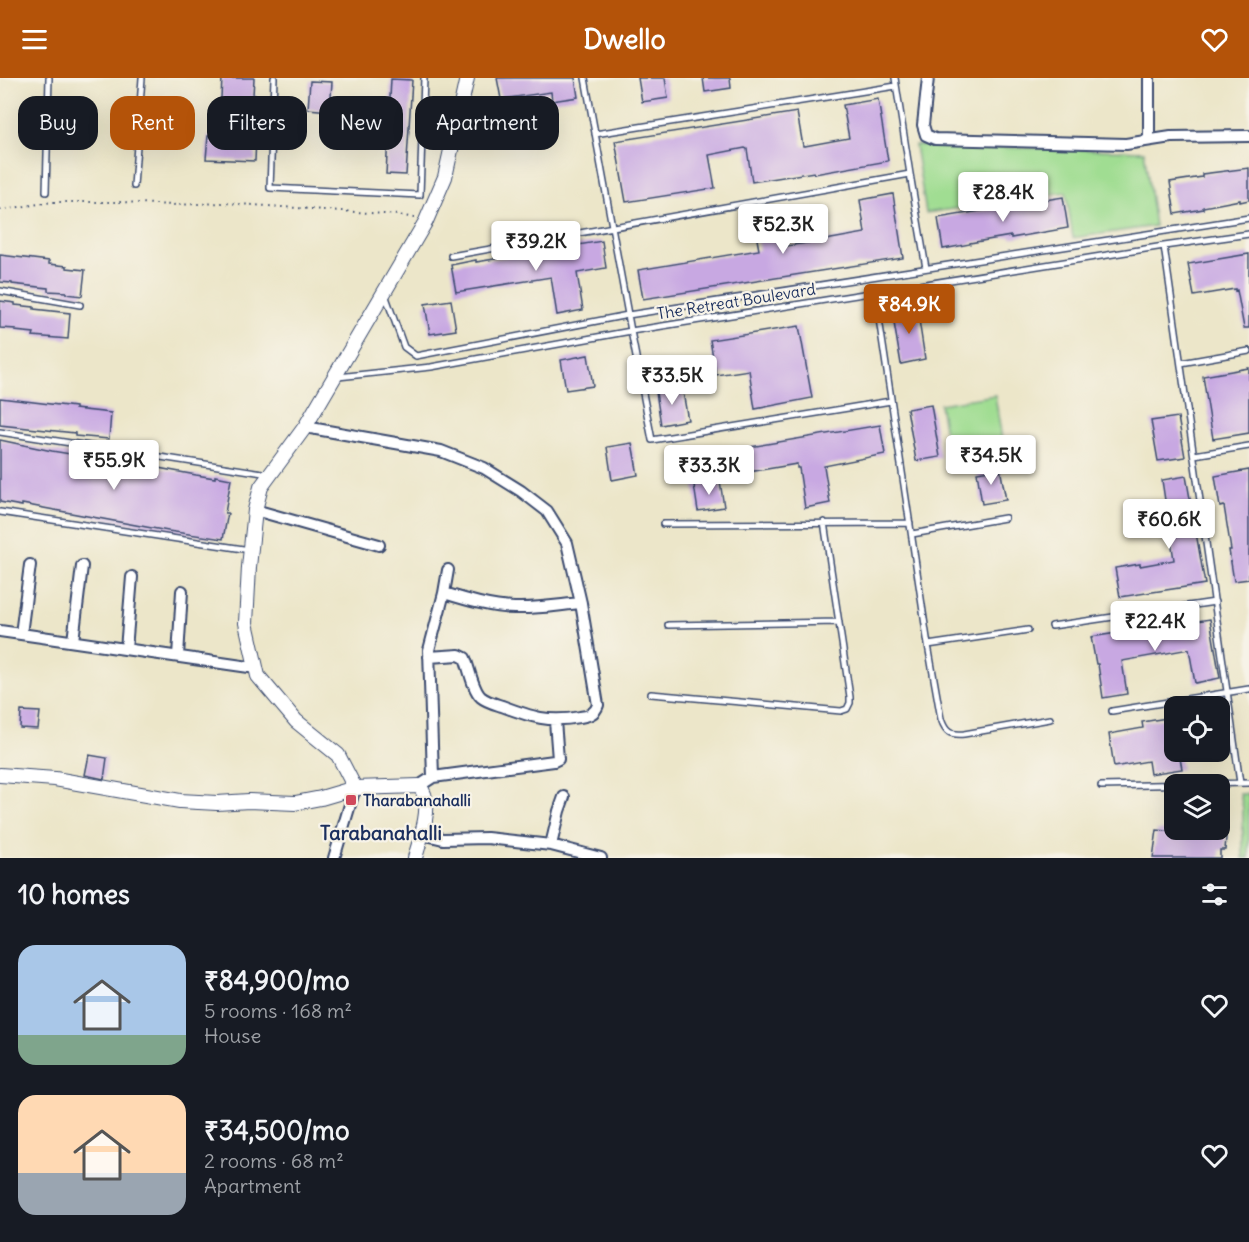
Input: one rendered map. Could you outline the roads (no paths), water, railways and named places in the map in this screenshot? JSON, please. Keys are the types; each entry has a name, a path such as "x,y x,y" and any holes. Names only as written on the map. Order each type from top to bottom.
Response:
{"street":[{"path":"334,858 355,788 338,755 296,721 258,676 246,623 255,510 261,487 305,427 426,221 445,177 467,78"},
{"path":"928,78 923,125 926,135 935,139 1126,144 1171,137 1249,136"},
{"path":"1149,78 1149,140"},
{"path":"305,427 441,451 484,468 521,491 547,511 567,543 581,603 598,705 596,711 586,716 555,721 527,715 480,696 465,658 459,655 429,657"},
{"path":"255,510 379,545"},
{"path":"21,634 30,565"},
{"path":"73,641 82,566"},
{"path":"433,777 429,650 444,593 447,570"},
{"path":"126,649 132,577"},
{"path":"178,657 182,591"},
{"path":"444,593 485,604 513,608 581,603"},
{"path":"0,631 256,668"},
{"path":"0,775 55,779 180,801 295,803 355,788 419,786 433,777 554,761 558,759 555,721"},
{"path":"415,858 426,821 424,791 419,786"},
{"path":"551,845 558,811 564,797"},
{"path":"422,834 443,838 487,838 551,845 601,858"}],"lane":[{"path":"46,192 49,78"},
{"path":"134,186 142,78"},
{"path":"274,78 270,188 420,195 424,78"},
{"path":"585,78 652,440 891,401"},
{"path":"894,78 926,268"},
{"path":"595,134 896,86"},
{"path":"451,256 910,174"},
{"path":"384,292 404,347 416,356 628,315 1249,218"},
{"name":"The Retreat Boulevard","path":"335,377 431,367 631,331 1249,234"},
{"path":"1164,246 1240,783"},
{"path":"0,291 80,305"},
{"path":"875,292 928,645 940,719 944,729 952,734 964,734 1050,719"},
{"path":"1181,363 1249,351"},
{"path":"0,432 270,474"},
{"path":"1194,455 1249,446"},
{"path":"0,512 251,551"},
{"path":"912,534 1005,518"},
{"path":"651,694 842,711 848,709 850,697 824,522"},
{"path":"663,524 910,523"},
{"path":"1052,626 1215,602"},
{"path":"668,625 839,622"},
{"path":"928,645 1028,630"},
{"path":"1112,711 1249,689"},
{"path":"1101,786 1249,783"}],"place":[{"name":"Tharabanahalli","path":"351,800"}],"district":[{"name":"Tarabanahalli","path":"381,832"}]}
